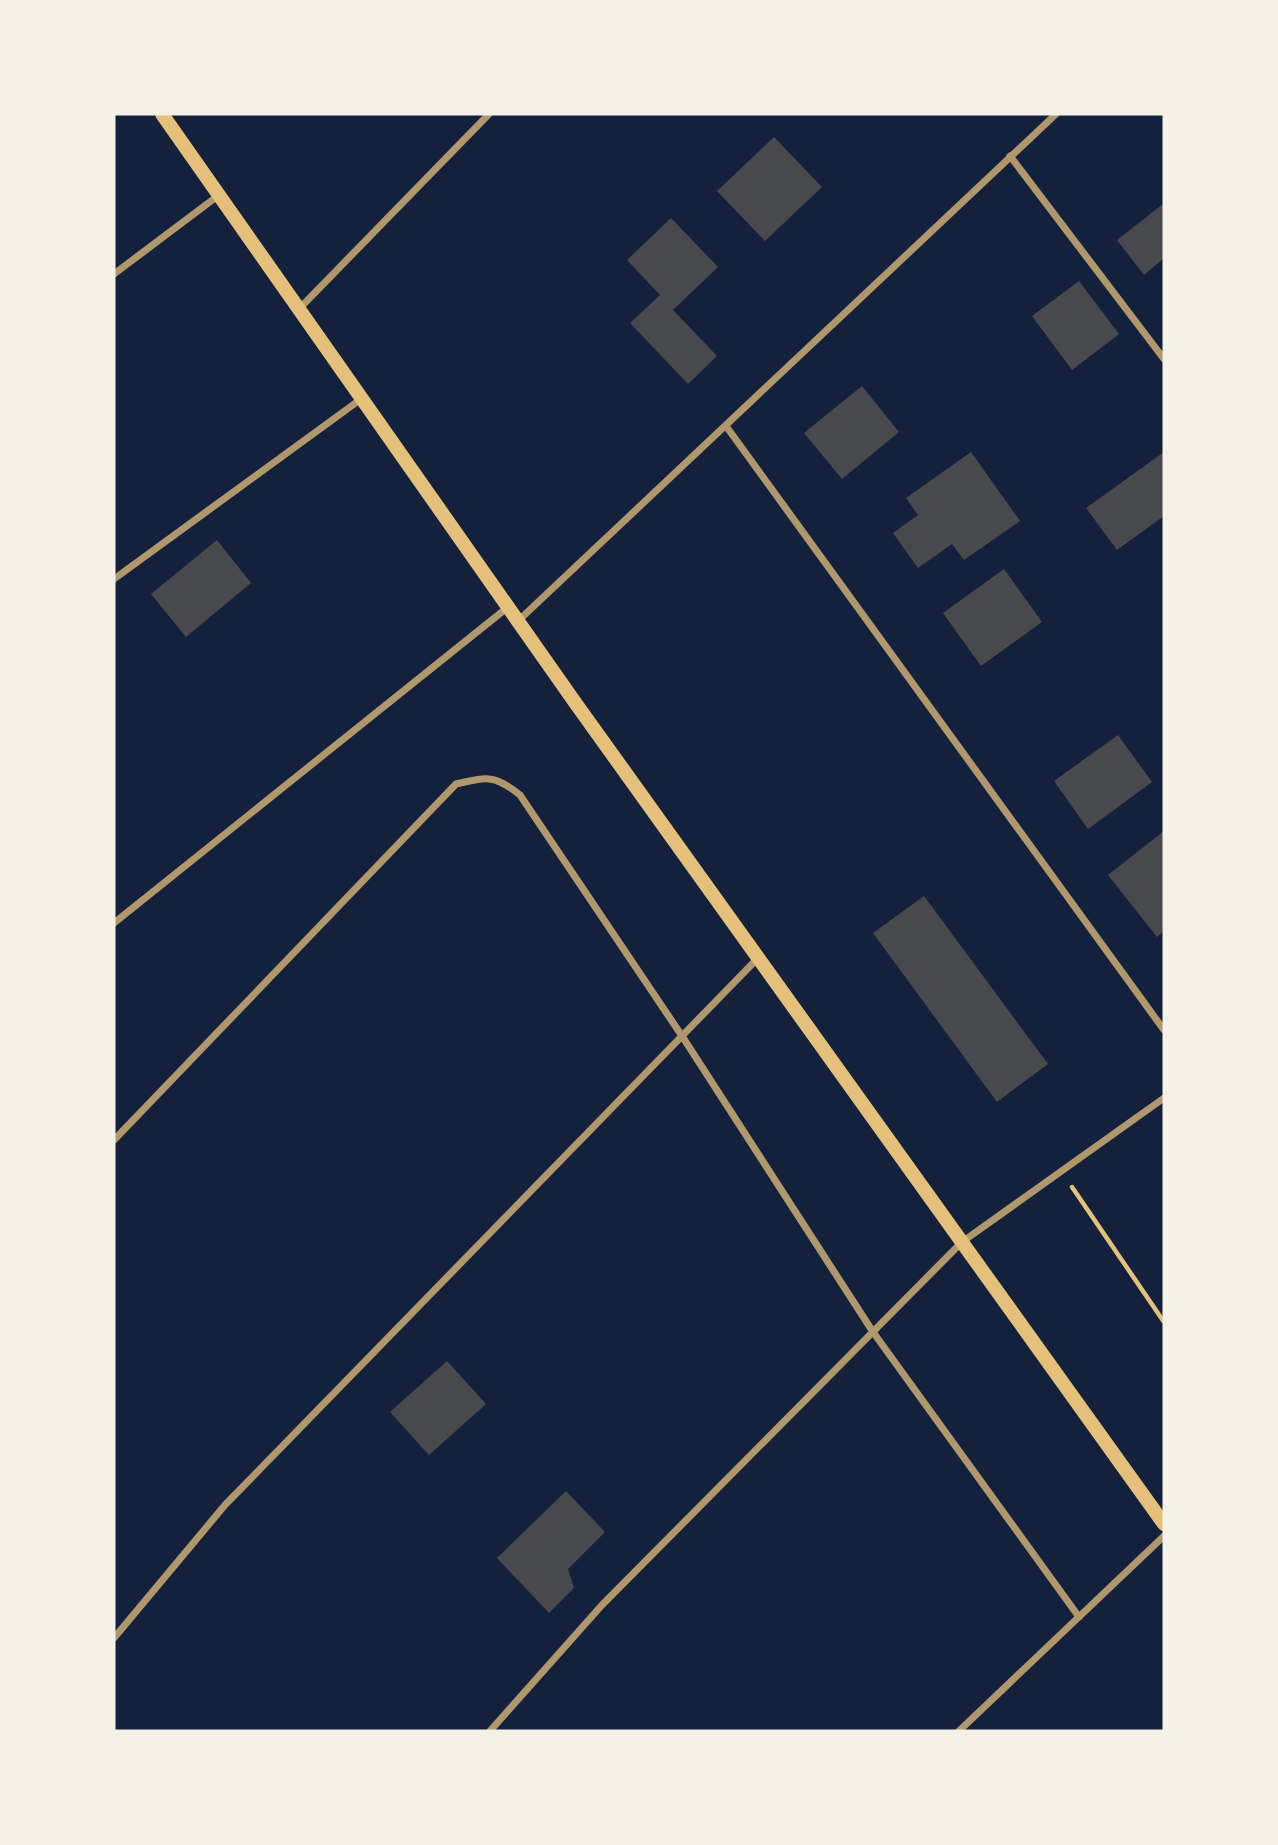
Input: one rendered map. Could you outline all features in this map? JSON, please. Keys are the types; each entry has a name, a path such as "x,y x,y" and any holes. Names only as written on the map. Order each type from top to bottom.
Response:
{"main road":[{"path":"162,114 508,607 1164,1524"}],"street":[{"path":"299,309 489,114"},
{"path":"518,621 1056,114"},
{"path":"1010,156 1164,359"},
{"path":"114,274 219,195"},
{"path":"114,579 361,399"},
{"path":"726,426 1164,1030"},
{"path":"114,923 508,607"},
{"path":"114,1140 456,785 482,778 502,781 520,795 682,1036 873,1332 1079,1618"},
{"path":"114,1638 225,1505 758,958"},
{"path":"489,1731 602,1605 962,1242 1164,1098"},
{"path":"959,1731 1164,1536"}],"path":[{"path":"1061,1172 1164,1322"}],"building":[{"path":"774,137 822,187 765,241 717,191"},
{"path":"1163,204 1164,258 1144,275 1117,240"},
{"path":"671,218 718,267 673,310 717,356 688,384 630,323 660,295 627,260"},
{"path":"1079,281 1119,334 1072,370 1032,316"},
{"path":"862,386 899,432 842,479 804,433"},
{"path":"971,452 1020,521 964,560 952,544 918,568 893,533 918,515 906,498"},
{"path":"1164,452 1164,516 1117,550 1086,508"},
{"path":"217,540 251,583 186,637 151,594"},
{"path":"1004,569 1042,622 981,666 943,613"},
{"path":"1118,735 1152,782 1088,829 1054,781"},
{"path":"1164,831 1164,931 1157,937 1108,875"},
{"path":"924,896 1048,1064 997,1102 873,933"},
{"path":"447,1361 486,1404 429,1455 390,1412"},
{"path":"566,1491 605,1532 568,1569 574,1588 549,1613 497,1558"}]}
